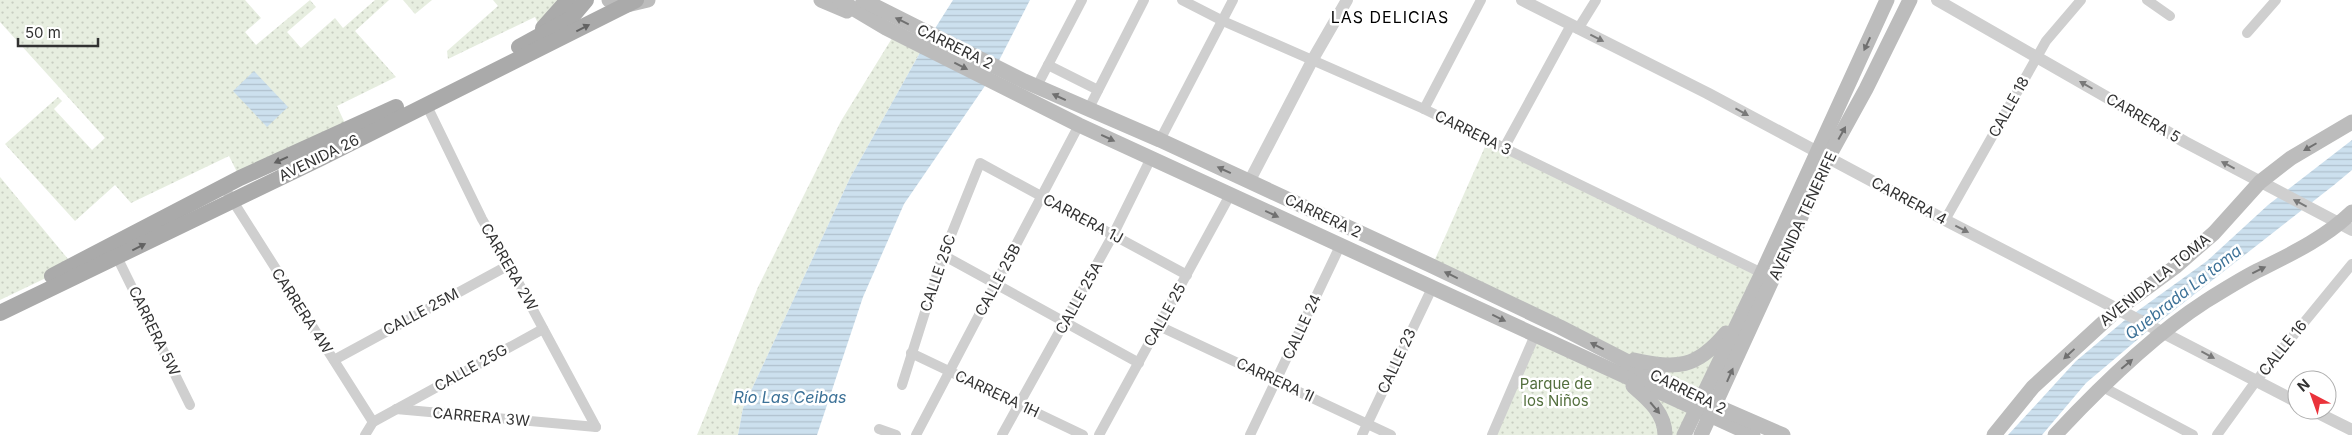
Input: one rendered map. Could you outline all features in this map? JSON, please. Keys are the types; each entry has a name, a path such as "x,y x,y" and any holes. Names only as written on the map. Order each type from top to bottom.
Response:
{"main road":[{"path":"529,42 556,16 568,0"},
{"name":"AVENIDA 26","path":"0,313 117,257 228,193 348,130 529,42 570,19 586,0"},
{"path":"609,0 631,2 648,0"},
{"path":"821,0 848,12 865,7"},
{"name":"CARRERA 2","path":"839,0 865,7 1026,87 1079,125 1340,246 1433,286 1604,368 1698,404 1753,435"},
{"name":"AVENIDA TENERIFE","path":"1701,435 1713,411 1887,0"},
{"name":"AVENIDA TENERIFE","path":"1684,435 1762,273 1822,156 1866,89 1910,0"},
{"name":"AVENIDA 26","path":"0,301 228,193 319,159 631,2"},
{"name":"CARRERA 2","path":"865,7 886,28 1026,87 1160,140 1432,266 1615,356 1698,404"},
{"name":"AVENIDA LA TOMA","path":"1994,435 2033,387 2124,312 2214,233 2291,158 2352,122"},
{"path":"2055,435 2101,386 2160,330 2255,272 2291,255 2341,224 2352,212"},
{"path":"1615,356 1676,366 1696,360 1714,348 1743,313"},
{"path":"1604,368 1630,384 1647,398 1660,415 1665,435"},
{"name":"CARRERA 2","path":"1713,411 1783,435"}],"street":[{"path":"1026,87 1048,65 1082,0"},
{"path":"1088,110 1144,0"},
{"name":"CARRERA 3","path":"1182,0 1222,21 1313,59 1424,109 1762,273"},
{"path":"1160,140 1233,0"},
{"path":"1249,182 1313,59 1347,0"},
{"path":"1424,109 1481,0"},
{"name":"CARRERA 4","path":"1522,0 1707,93 1822,156 2287,397"},
{"path":"1504,148 1575,27 1596,0"},
{"name":"CARRERA 5","path":"1936,0 2185,142 2341,224"},
{"name":"CALLE 18","path":"1945,220 2046,41 2081,0"},
{"path":"2148,0 2170,16"},
{"path":"2247,33 2276,0"},
{"path":"1048,65 1098,90"},
{"name":"CARRERA 2W","path":"426,104 482,219 543,328 594,431"},
{"name":"CALLE 25B","path":"916,435 1079,125"},
{"name":"CALLE 25A","path":"1002,435 1066,323 1151,158"},
{"name":"CARRERA 1J","path":"980,163 1187,274"},
{"name":"CALLE 25C","path":"902,385 943,255 980,163"},
{"name":"CARRERA 4W","path":"228,193 373,422"},
{"name":"CALLE 25","path":"1099,435 1230,195"},
{"name":"CALLE 24","path":"1250,435 1340,246"},
{"path":"943,255 1139,363"},
{"name":"CARRERA 5W","path":"117,257 190,405"},
{"name":"CALLE 16","path":"2217,435 2256,381 2352,264"},
{"name":"CALLE 25M","path":"334,360 509,265"},
{"name":"CALLE 23","path":"1362,435 1433,286"},
{"name":"CARRERA 1I","path":"1159,326 1391,435"},
{"name":"CALLE 25G","path":"373,422 543,328"},
{"path":"1492,435 1535,336"},
{"name":"CARRERA 1H","path":"911,353 1083,435"},
{"path":"2101,386 2193,435"},
{"name":"CARRERA 3W","path":"396,409 594,431"},
{"path":"2332,420 2352,430"},
{"path":"365,435 373,422"},
{"path":"879,429 896,435"}],"green space":[{"path":"0,0 245,0 261,18 245,32 256,45 310,0 316,7 287,32 301,48 335,18 343,28 375,0 389,0 355,31 396,77 337,106 348,130 240,178 229,156 131,203 115,185 75,221 5,144 58,97 62,101 54,109 92,150 105,138 0,22"},
{"path":"403,0 432,0 415,14"},
{"path":"493,0 567,0 543,34 535,17 448,59 447,51 498,6"},
{"path":"894,35 922,49 850,178 743,408 738,435 697,435 758,287 841,121"},
{"path":"1488,140 1762,273 1700,399 1432,266"},
{"path":"0,177 73,265 0,300"},
{"name":"Parque de los Niños","path":"1535,335 1696,409 1684,435 1492,435"}],"water":[{"name":"Río Las Ceibas","path":"953,0 1030,0 989,80 904,204 863,297 817,435 738,435 743,408 850,178 922,49"},
{"path":"254,71 288,107 267,127 233,91"},
{"name":"Quebrada La toma","path":"2352,140 2352,170 2150,329 2086,383 2042,435 2008,435 2076,361 2125,320 2207,261 2268,205"}],"district":[{"name":"LAS DELICIAS","path":"1390,17"}]}
